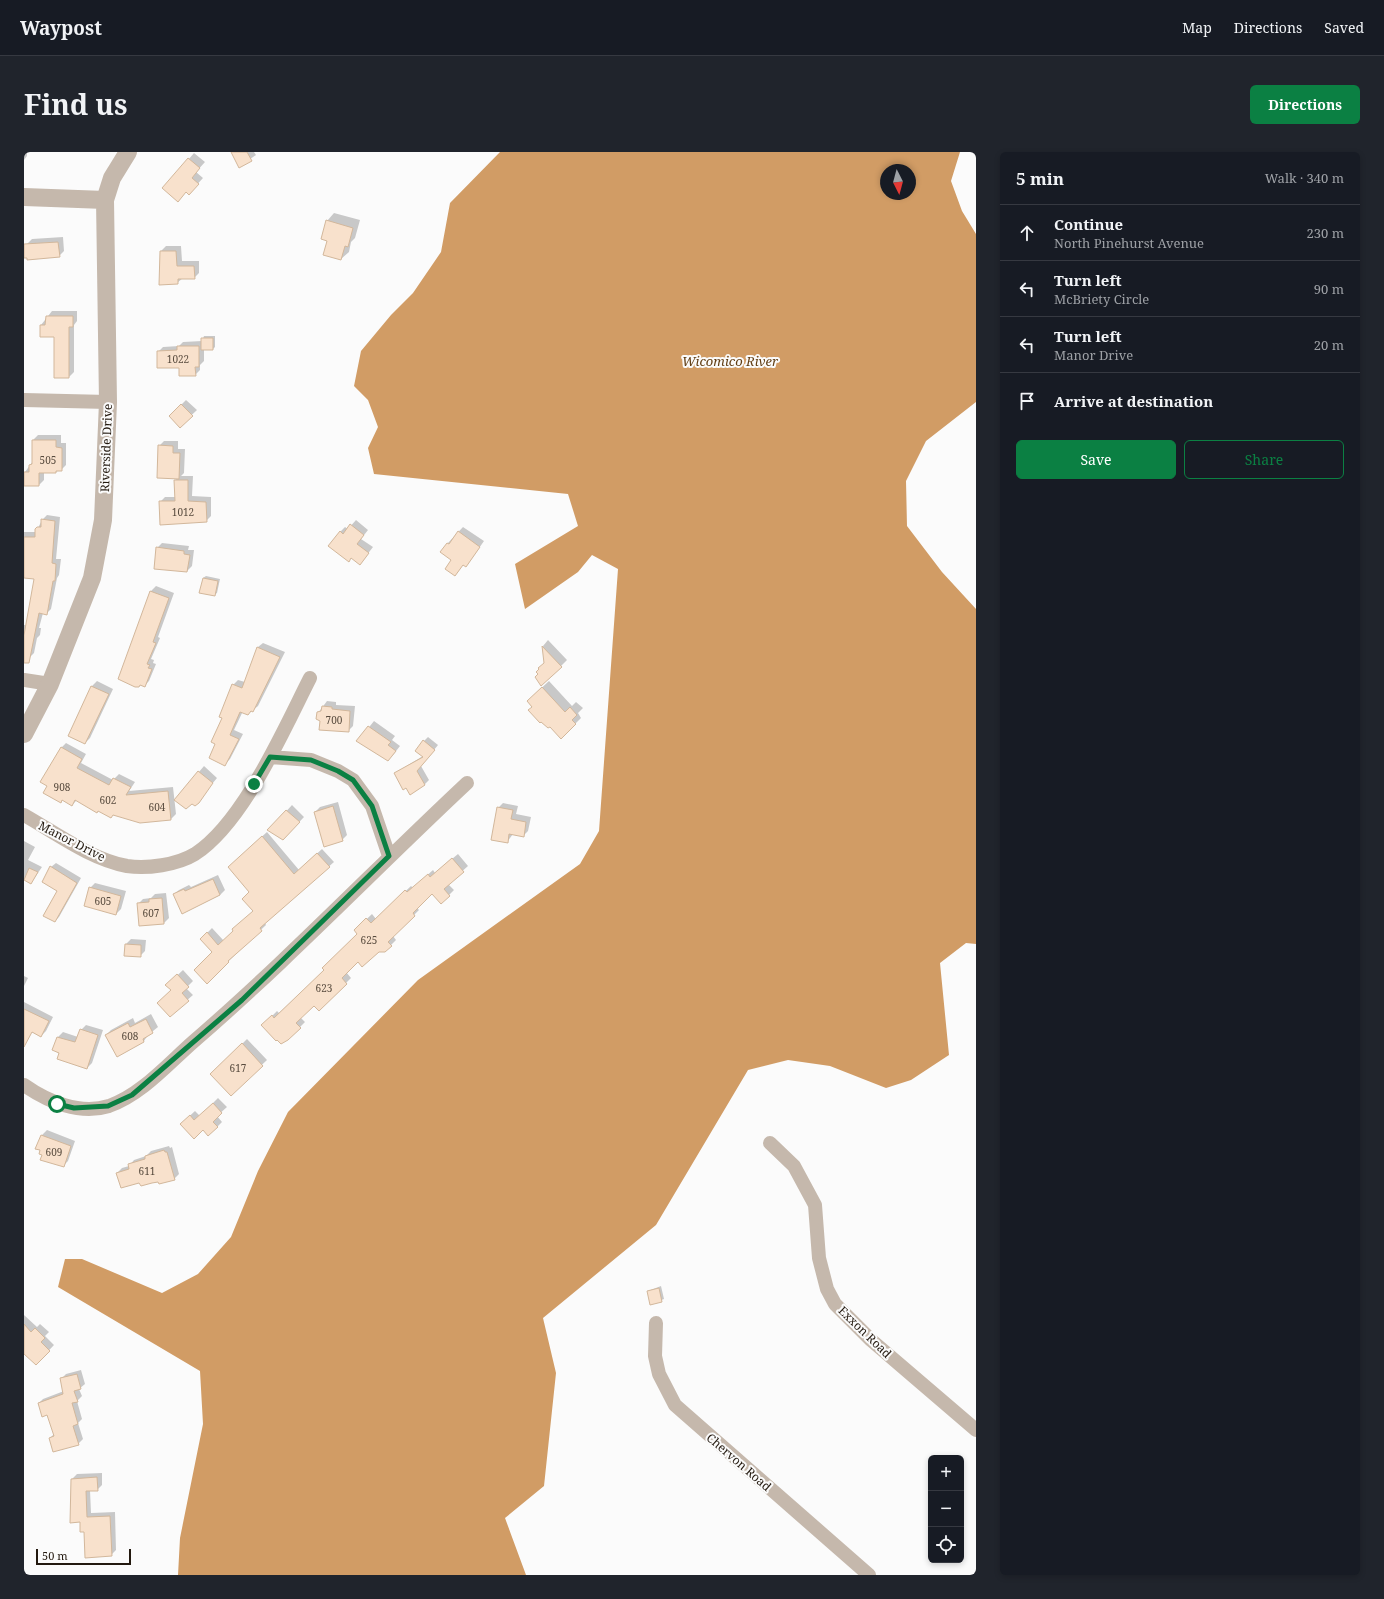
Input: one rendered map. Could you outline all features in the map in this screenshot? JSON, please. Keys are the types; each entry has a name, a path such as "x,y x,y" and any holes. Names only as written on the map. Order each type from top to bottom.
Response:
{"street":[{"name":"Riverside Drive","path":"24,734 50,684 92,578 103,520 108,402 106,200 112,178 125,153"},
{"path":"24,197 106,200"},
{"path":"24,400 108,402"},
{"name":"Manor Drive","path":"24,815 97,856 127,866 150,866 172,862 194,854 212,840 230,819 270,757 310,678"},
{"path":"24,680 50,684"},
{"path":"270,757 311,760 338,771 353,780 372,806 389,856"},
{"path":"24,1085 57,1104 74,1108 108,1106 132,1095 242,1000 389,856 467,783"},
{"name":"Exxon Road","path":"770,1144 794,1166 815,1205 819,1258 827,1289 835,1304 871,1340 976,1430"},
{"name":"Chervon Road","path":"656,1323 655,1356 659,1374 675,1405 869,1575"}],"water":[{"name":"Wicomico River","path":"500,152 960,152 951,181 962,211 976,234 976,402 926,441 906,481 907,526 942,572 976,609 976,944 966,943 940,963 949,1055 911,1080 886,1088 830,1066 788,1060 748,1070 656,1225 543,1318 556,1373 544,1486 505,1518 526,1575 178,1575 180,1538 203,1424 200,1371 58,1287 65,1259 82,1259 162,1293 198,1274 231,1237 258,1171 288,1112 418,980 580,864 599,831 618,569 592,555 578,572 525,609 515,564 578,526 568,494 374,474 368,448 378,427 368,400 354,386 361,351 391,315 413,293 441,252 450,203"}],"building":[{"path":"231,152 247,152 252,161 239,168"},
{"path":"188,158 200,168 192,178 199,184 189,195 186,192 178,202 162,188"},
{"path":"326,220 353,228 348,247 345,246 341,260 323,255 327,241 321,239"},
{"path":"58,242 60,257 27,260 27,258 24,258 24,244"},
{"path":"160,251 176,251 177,266 194,266 195,279 178,279 178,284 159,285"},
{"path":"46,316 73,316 73,327 69,327 69,378 54,378 54,337 40,337 40,325 45,325"},
{"path":"201,338 213,338 213,350 201,350"},
{"path":"177,346 199,346 199,367 195,367 196,376 179,376 179,368 157,368 157,351 177,350"},
{"path":"181,404 193,416 180,428 169,416"},
{"path":"32,440 56,440 56,447 62,448 62,471 56,471 56,473 39,473 39,486 24,486 24,472 29,472 29,465 32,464"},
{"path":"158,445 173,446 173,453 180,453 179,479 157,478"},
{"path":"174,480 188,480 188,501 206,502 207,522 160,525 159,501 175,501"},
{"path":"41,519 55,521 52,563 56,564 55,581 53,581 47,615 39,613 29,663 24,663 24,635 34,579 24,578 24,537 35,537 35,529 37,527 41,527"},
{"path":"350,524 364,535 357,544 369,553 360,565 351,558 349,562 328,546 340,531 343,534"},
{"path":"458,531 480,547 466,567 463,565 455,576 445,569 451,560 440,552 447,543 449,544"},
{"path":"156,547 184,551 184,554 190,555 187,572 154,569"},
{"path":"203,578 218,581 215,596 199,593"},
{"path":"150,591 169,598 153,642 156,643 147,664 150,665 148,668 152,669 145,687 140,685 139,687 135,687 118,679"},
{"path":"542,646 562,667 541,686 535,677 538,674 536,672 539,669 538,668 544,663"},
{"path":"257,647 280,657 253,712 251,711 248,715 240,712 230,735 239,739 225,766 209,758 215,744 211,742 222,718 219,717 232,684 242,688"},
{"path":"91,686 109,694 85,744 68,736"},
{"path":"542,687 565,712 570,707 577,715 572,720 576,724 561,739 550,727 548,728 541,722 540,723 528,710 532,707 527,701"},
{"path":"322,706 350,711 349,732 319,730 320,721 316,719 317,712 321,711"},
{"path":"368,726 391,742 388,745 396,751 388,761 356,741"},
{"path":"423,740 435,750 417,771 425,785 410,795 406,788 403,790 394,773 423,757 415,751"},
{"path":"61,747 82,759 77,768 109,785 113,778 131,787 126,795 168,791 171,820 140,823 113,815 111,818 98,811 97,813 75,800 72,806 62,800 61,803 43,793 47,786 40,782"},
{"path":"198,771 213,783 199,803 195,806 192,804 186,809 174,800"},
{"path":"333,806 343,841 324,847 314,812"},
{"path":"497,807 513,810 511,819 526,822 524,837 509,834 508,843 491,840"},
{"path":"286,810 300,822 283,840 267,830"},
{"path":"262,836 294,874 317,853 330,867 260,928 262,931 228,961 229,962 207,984 194,970 212,952 200,939 207,932 218,945 233,931 232,929 253,911 242,899 249,892 228,867"},
{"path":"452,858 464,872 444,889 450,896 441,904 432,894 413,913 415,916 388,942 392,946 385,952 379,952 362,967 358,962 342,978 347,984 319,1011 314,1006 296,1023 301,1028 288,1040 281,1044 277,1040 276,1041 261,1025 272,1015 274,1018 324,970 322,968 357,934 354,930 366,918 371,923 405,890 407,892 428,874 430,877"},
{"path":"50,866 77,883 55,922 43,916 57,891 42,882"},
{"path":"29,868 38,872 31,884 24,880"},
{"path":"213,879 220,895 182,914 173,894 184,889 185,891"},
{"path":"89,887 121,896 116,915 84,906"},
{"path":"162,898 164,924 139,926 137,903 149,902 149,899"},
{"path":"125,944 141,945 141,957 124,956"},
{"path":"177,974 189,987 182,993 189,1001 170,1017 157,1003 171,990 165,985"},
{"path":"24,1009 49,1021 41,1037 32,1032 24,1047"},
{"path":"146,1019 153,1033 143,1039 144,1042 117,1057 105,1035 128,1023 130,1027"},
{"path":"80,1029 98,1035 87,1069 57,1059 59,1053 52,1050 57,1037 75,1042"},
{"path":"242,1043 263,1066 231,1096 210,1074"},
{"path":"213,1103 222,1113 213,1122 218,1127 208,1136 203,1130 194,1139 180,1124 190,1115 194,1120"},
{"path":"41,1135 71,1146 64,1167 40,1160 42,1155 39,1154 40,1150 35,1149"},
{"path":"164,1150 167,1152 175,1180 141,1186 139,1183 121,1188 116,1173 129,1169 128,1164 145,1159 145,1156"},
{"path":"659,1288 662,1302 650,1305 647,1291"},
{"path":"24,1324 31,1332 35,1328 45,1338 41,1342 50,1351 36,1365 24,1354"},
{"path":"77,1374 81,1389 74,1391 78,1402 72,1403 78,1424 73,1426 79,1445 53,1452 49,1438 54,1436 47,1415 42,1417 38,1403 63,1394 60,1378"},
{"path":"97,1477 98,1491 86,1491 87,1517 110,1516 112,1556 85,1558 84,1532 80,1532 80,1522 70,1523 71,1479"}],"route":[{"path":"57,1104 74,1108 108,1106 132,1095 242,1000 389,856 372,806 353,780 338,771 311,760 270,757 254,784"}]}
